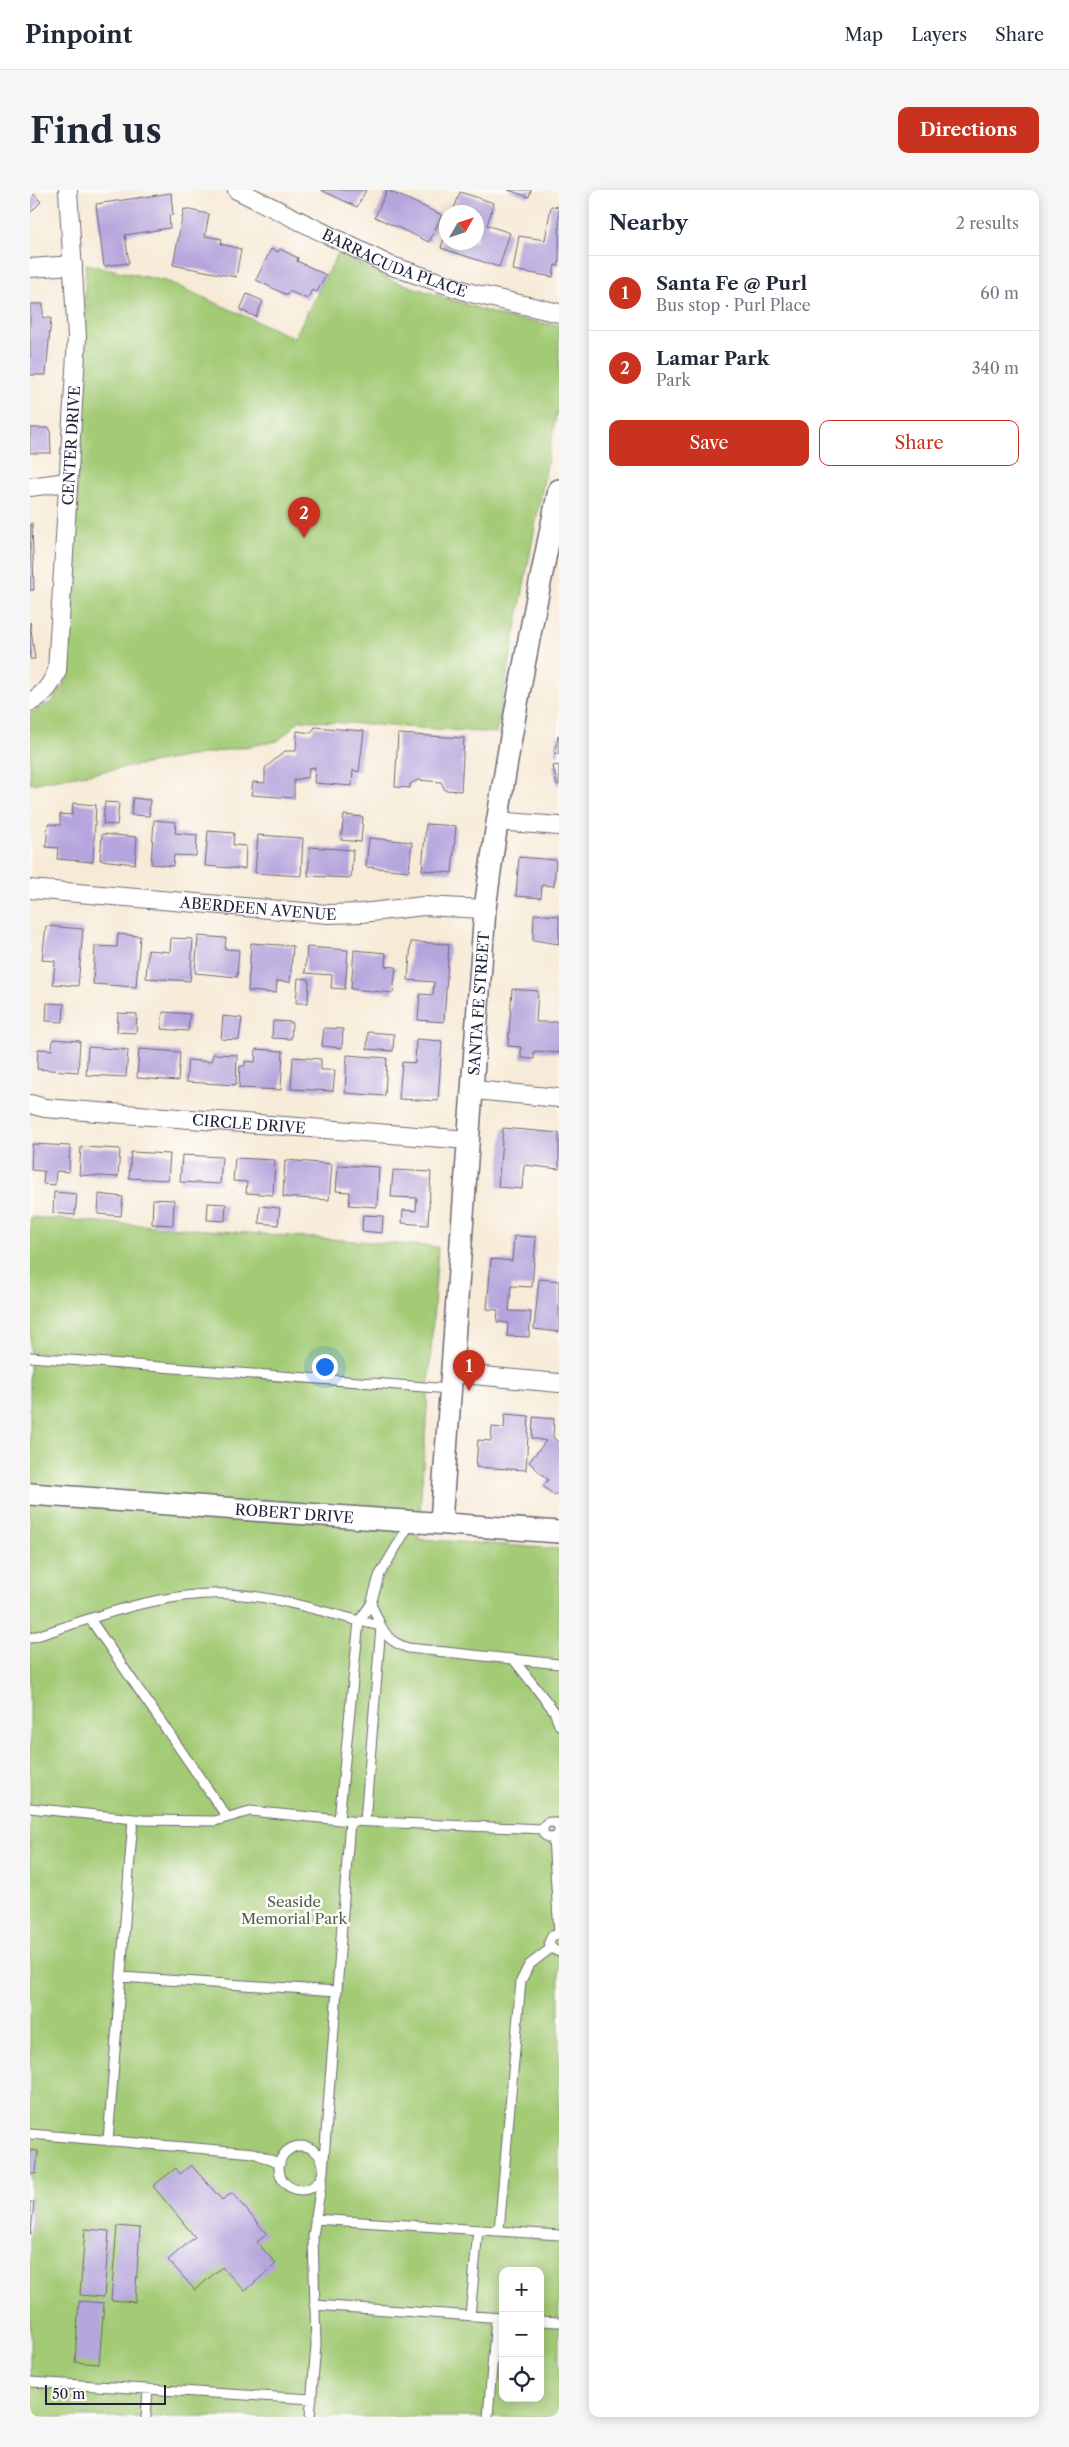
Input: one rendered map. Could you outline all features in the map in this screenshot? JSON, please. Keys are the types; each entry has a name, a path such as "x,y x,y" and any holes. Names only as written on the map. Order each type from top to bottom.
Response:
{"street":[{"name":"CENTER DRIVE","path":"35,700 52,683 57,671 76,355 68,190"},
{"name":"BARRACUDA PLACE","path":"237,190 389,265 471,293 559,313"},
{"path":"30,268 73,265"},
{"path":"30,487 67,482"},
{"name":"SANTA FE STREET","path":"441,1522 474,1090 485,909 496,821 523,663 559,490"},
{"path":"496,821 559,826"},
{"name":"ABERDEEN AVENUE","path":"30,889 328,914 362,914 423,906 485,909"},
{"path":"474,1090 559,1098"},
{"name":"CIRCLE DRIVE","path":"30,1104 45,1108 469,1140"},
{"path":"451,1381 559,1384"},
{"name":"ROBERT DRIVE","path":"30,1494 441,1522 559,1532"}],"lane":[{"path":"30,1357 451,1381"},
{"path":"339,1820 359,1621 371,1604 378,1576 413,1520"},
{"path":"30,1638 90,1619 174,1597 229,1594 267,1598 381,1626"},
{"path":"371,1604 387,1637 396,1644 408,1648 559,1664"},
{"path":"90,1619 227,1817"},
{"path":"365,1822 381,1626"},
{"path":"514,1660 554,1711 559,1725"},
{"path":"30,1808 133,1819 215,1820 250,1811 350,1822 543,1829"},
{"path":"108,2142 133,1819"},
{"path":"500,2231 521,1981 529,1965 555,1950 550,1939 559,1934 553,1838 558,1831 558,1821 548,1823 543,1829 544,1835 553,1838"},
{"path":"310,2417 316,2345 312,2236 323,2172 350,1822"},
{"path":"121,1977 337,1992"},
{"path":"30,2134 254,2153 280,2164"},
{"path":"305,2147 319,2156 323,2172 314,2186 297,2190 283,2181 280,2173 280,2164 282,2156 288,2150 305,2147"},
{"path":"315,2219 559,2235"},
{"path":"470,2316 478,2230"},
{"path":"314,2305 499,2318 488,2417"},
{"path":"544,2321 559,2322"},
{"path":"30,2382 312,2399"},
{"path":"146,2417 148,2389"}],"green space":[{"path":"338,253 388,279 507,318 559,325 559,400 496,733 300,720 278,741 30,784 30,713 52,702 69,675 86,264 169,282 294,338"},
{"name":"Seaside Memorial Park","path":"30,1217 438,1247 418,1539 559,1549 559,2417 30,2417"}],"building":[{"path":"30,190 41,202 30,213"},
{"path":"321,190 366,190 357,207"},
{"path":"387,190 439,214 439,221 429,242 375,217"},
{"path":"508,190 531,190 529,197"},
{"path":"460,192 494,203 487,225 510,233 499,267 447,250 484,250 484,205 455,205"},
{"path":"171,193 173,215 169,215 170,228 125,235 129,263 104,266 96,204"},
{"path":"551,206 559,207 559,266 555,265 553,277 513,270 519,236 545,240"},
{"path":"184,209 209,214 205,236 222,239 221,244 241,249 236,277 173,265"},
{"path":"271,249 278,252 280,249 298,258 297,261 326,275 317,292 312,290 307,299 289,291 287,295 256,280"},
{"path":"247,294 263,301 256,317 240,310"},
{"path":"30,304 43,304 43,318 51,318 46,375 30,375"},
{"path":"30,428 50,428 51,453 30,453"},
{"path":"32,523 34,590 30,590 30,524"},
{"path":"30,622 35,659 30,659"},
{"path":"315,727 364,731 359,772 353,770 352,786 314,783 315,767 309,768 308,777 294,780 294,798 251,795 253,782 265,783 265,768 285,751 296,751 297,731 311,733"},
{"path":"398,734 464,738 461,791 445,790 441,782 418,780 410,784 410,788 395,787"},
{"path":"558,735 559,754 555,754"},
{"path":"559,765 559,785 557,785 553,766"},
{"path":"133,798 150,800 149,816 131,815"},
{"path":"105,802 119,803 117,825 103,824"},
{"path":"73,803 96,805 93,862 57,859 58,848 46,847 48,824 60,825 60,814 72,815"},
{"path":"344,815 363,817 361,842 341,840"},
{"path":"154,820 176,822 175,833 197,835 196,856 174,855 173,866 151,864"},
{"path":"426,824 456,826 452,873 422,870"},
{"path":"208,831 234,833 233,845 246,846 245,869 205,866"},
{"path":"102,834 137,837 135,864 100,860"},
{"path":"258,835 303,838 301,876 255,873"},
{"path":"369,838 412,842 409,871 366,867"},
{"path":"310,847 353,850 351,878 308,876"},
{"path":"519,857 556,860 554,886 542,885 541,898 516,896"},
{"path":"534,914 559,916 559,944 533,940"},
{"path":"46,926 83,929 78,986 53,984 55,961 42,960"},
{"path":"118,934 140,936 136,987 93,984 95,946 117,947"},
{"path":"198,936 226,938 225,949 239,950 237,977 195,973"},
{"path":"171,938 193,939 190,981 146,978 148,950 170,952"},
{"path":"411,942 449,944 444,1022 418,1020 420,994 433,995 434,982 408,980"},
{"path":"251,943 293,946 290,982 277,981 276,993 248,991"},
{"path":"307,947 348,950 345,989 331,988 332,975 305,973"},
{"path":"354,950 386,953 385,966 396,967 393,993 351,989"},
{"path":"298,978 309,979 308,1003 296,1003"},
{"path":"512,989 538,991 536,1022 559,1022 559,1053 534,1051 534,1059 521,1058 521,1047 508,1046"},
{"path":"47,1003 64,1004 63,1022 46,1021"},
{"path":"163,1012 190,1014 188,1031 161,1029"},
{"path":"118,1013 137,1014 136,1033 117,1032"},
{"path":"223,1016 242,1018 239,1040 221,1039"},
{"path":"273,1021 292,1022 291,1039 272,1038"},
{"path":"324,1028 343,1029 342,1048 322,1046"},
{"path":"368,1032 394,1034 393,1051 367,1049"},
{"path":"53,1039 80,1041 78,1072 37,1069 38,1049 52,1050"},
{"path":"416,1039 442,1041 438,1101 399,1099 402,1062 415,1063"},
{"path":"88,1047 128,1050 126,1077 86,1075"},
{"path":"139,1049 180,1052 178,1081 137,1078"},
{"path":"256,1049 283,1051 281,1090 239,1088 240,1066 245,1066 245,1061 255,1062"},
{"path":"213,1054 237,1055 236,1085 186,1082 188,1060 211,1062"},
{"path":"347,1055 387,1058 385,1096 345,1093"},
{"path":"293,1057 321,1059 321,1070 335,1070 333,1091 291,1089"},
{"path":"503,1128 559,1133 559,1169 524,1165 522,1189 498,1187"},
{"path":"32,1144 70,1146 69,1172 56,1171 55,1185 43,1184 44,1171 31,1170"},
{"path":"81,1147 120,1149 118,1177 79,1175"},
{"path":"131,1152 170,1154 168,1180 129,1178"},
{"path":"182,1155 222,1157 220,1184 180,1182"},
{"path":"235,1158 275,1160 273,1195 246,1193 247,1182 233,1181"},
{"path":"285,1160 332,1164 329,1200 283,1197"},
{"path":"338,1165 379,1167 377,1207 349,1205 350,1192 336,1191"},
{"path":"393,1170 431,1172 428,1225 402,1223 403,1210 416,1211 417,1198 391,1197"},
{"path":"54,1192 77,1194 75,1215 53,1213"},
{"path":"99,1194 123,1197 121,1216 98,1214"},
{"path":"153,1199 174,1200 173,1225 152,1224"},
{"path":"208,1203 226,1204 225,1221 207,1220"},
{"path":"260,1206 280,1208 278,1225 259,1223"},
{"path":"363,1215 383,1216 382,1233 362,1231"},
{"path":"514,1236 536,1237 532,1287 511,1286 509,1311 531,1312 529,1337 507,1336 508,1323 497,1322 498,1310 487,1309 491,1259 512,1261"},
{"path":"539,1279 559,1281 559,1332 534,1329"},
{"path":"505,1414 529,1416 526,1470 476,1467 478,1440 491,1441 492,1427 504,1428"},
{"path":"533,1417 554,1419 553,1437 559,1443 559,1491 555,1496 543,1486 548,1480 529,1462 546,1441 532,1438"},
{"path":"30,2150 38,2151 36,2174 30,2173"},
{"path":"191,2165 222,2200 232,2193 267,2234 257,2242 276,2264 245,2291 222,2267 195,2290 168,2260 195,2237 153,2186 176,2168 180,2174"},
{"path":"30,2202 34,2202 31,2234 30,2234"},
{"path":"117,2226 140,2228 135,2302 111,2300"},
{"path":"85,2229 109,2231 104,2297 80,2295"},
{"path":"79,2301 104,2303 99,2364 75,2362"}],"place":[{"name":"Lamar Park","path":"304,538"},
{"name":"Santa Fe @ Purl","path":"469,1391"}]}
